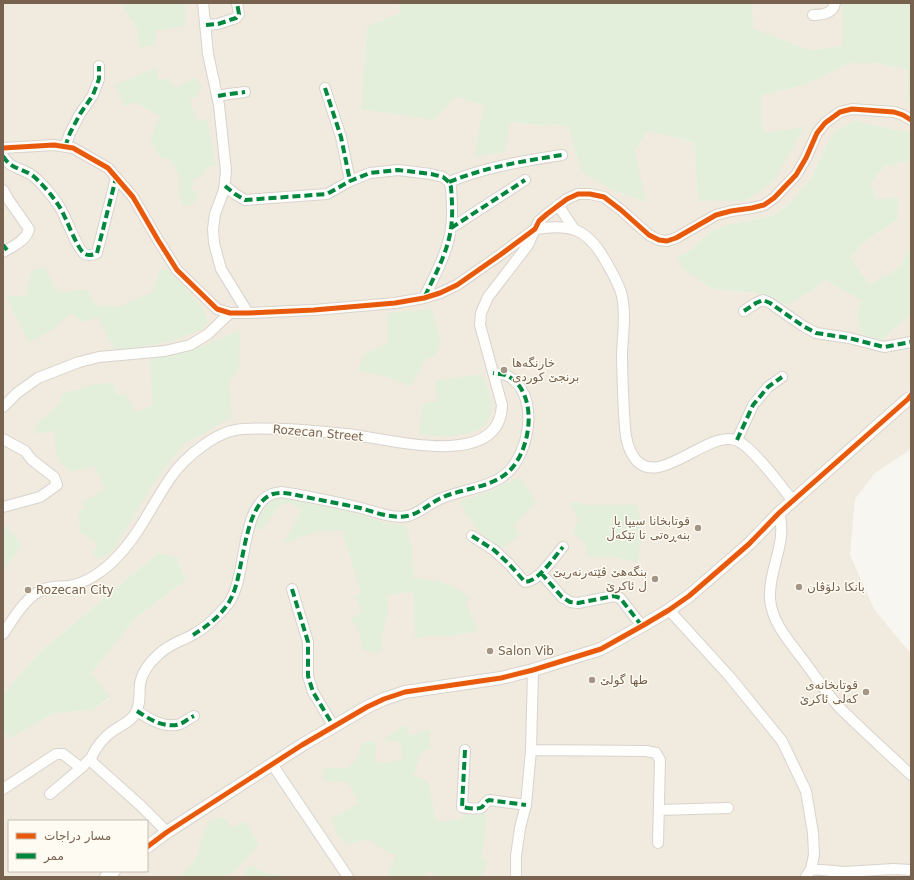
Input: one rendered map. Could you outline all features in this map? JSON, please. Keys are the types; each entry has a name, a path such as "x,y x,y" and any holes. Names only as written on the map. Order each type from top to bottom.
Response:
{"street":[{"path":"202,3 206,25 208,54 218,96 226,171 225,186 215,214 213,229 216,255 220,269 248,313"},
{"path":"206,25 218,24 236,18 238,14 237,3"},
{"path":"813,15 822,15 831,11 834,8 835,3"},
{"path":"65,147 73,127 93,95 99,79 99,66"},
{"path":"325,88 341,137 350,181"},
{"path":"218,96 245,92"},
{"path":"3,148 37,145 54,145 73,148 108,168 133,197 177,270 217,309 230,313 248,313 374,305 424,298 440,293 457,285 535,229 540,221 558,205 578,194 590,194 604,197 621,210 648,235 659,240 667,241 676,238 716,215 764,205 774,198 796,175 806,158 817,133 832,116 840,112 852,109 894,112 911,120"},
{"path":"448,182 473,172 562,155"},
{"path":"3,156 8,164 32,175 49,192 65,215 79,247 84,254 89,255 97,253 116,178"},
{"path":"225,186 246,200 327,194 350,181 370,173 398,170 431,174 442,177 451,187 451,228 437,272 424,298"},
{"path":"451,228 525,180"},
{"path":"3,190 29,228 28,234 4,249"},
{"path":"558,205 574,229"},
{"path":"535,229 551,226 563,226 574,229 594,243 613,275 622,294 624,310 622,355 624,423 628,445 632,456 638,464 648,468 663,466 717,441 728,439 738,440 752,451 793,501"},
{"name":"Rozecan Street","path":"3,634 23,606 33,596 44,589 82,583 106,567 117,557 139,528 172,476 198,450 218,435 242,429 278,429 348,434 422,446 457,446 484,438 492,432 502,416 502,405 480,325 481,313 488,297 498,282 528,245 535,229"},
{"path":"744,311 763,300 816,333 849,338 884,347 911,342"},
{"path":"3,407 17,393 38,378 79,362 99,357 165,351 190,345 208,334 230,313"},
{"path":"50,794 91,758 101,741 133,718 137,712 140,698 140,683 149,664 170,645 193,635 204,628 228,603 234,593 251,521 257,508 272,494 281,492 360,508 384,515 402,517 410,516 439,499 451,494 490,484 508,472 522,450 529,423 528,405 518,384 508,376 493,373"},
{"path":"738,440 753,405 768,387 782,377"},
{"path":"148,846 167,832 302,745 367,707 384,699 405,692 501,678 533,670 601,649 642,626 689,596 749,544 779,513 910,397"},
{"path":"3,439 25,451 32,460 54,477 57,485 40,497 3,507"},
{"path":"779,513 782,523 782,535 771,582 770,600 773,614 781,630 839,707 911,775"},
{"path":"472,536 494,550 525,582 529,582 541,573 563,547"},
{"path":"541,573 562,597 570,602 578,603 614,596 620,598 642,626"},
{"path":"292,589 308,642 308,676 314,692 334,726"},
{"path":"669,610 730,677 782,741 806,791 813,833 814,855 808,873 893,869 911,870"},
{"path":"516,877 517,849 520,828 526,805 531,750 533,670"},
{"path":"137,712 148,718 170,725 179,724 194,716"},
{"path":"465,750 462,808 480,808 489,800 526,805"},
{"path":"531,750 646,751 656,753 660,760 658,843"},
{"path":"3,789 56,754 63,754 81,768"},
{"path":"91,758 93,763 167,832"},
{"path":"272,764 348,877"},
{"path":"659,810 728,808"}],"shaded area":[{"path":"3,3 120,3 136,27 139,48 186,5 180,3 400,3 399,14 367,26 361,109 455,97 485,105 475,157 510,123 568,126 581,172 645,202 635,151 648,131 694,142 698,201 804,128 765,133 761,113 762,95 805,85 851,63 876,63 908,70 907,100 911,103 911,133 855,121 829,139 811,178 791,202 775,215 727,225 711,231 691,250 713,289 756,293 787,305 812,291 824,280 862,300 857,315 860,331 870,339 882,340 911,314 911,449 875,473 855,499 850,555 874,609 911,654 911,877 3,877 3,731 10,738 55,713 93,710 110,698 90,673 136,618 186,580 177,557 158,553 40,652 3,694 3,573 21,545 7,526 3,530"},
{"path":"752,3 842,3 842,46 809,50 753,28"},
{"path":"911,161 911,251 908,252 898,269 869,284 851,258 864,242 897,220 876,199 871,184 884,166"}],"green space":[{"path":"120,3 180,3 186,5 185,26 157,30 154,45 139,48 136,27"},
{"path":"400,3 752,3 753,28 809,50 842,46 842,3 911,3 911,103 907,100 908,70 876,63 851,63 805,85 763,95 761,113 765,133 805,127 774,181 745,201 698,201 694,142 648,131 635,151 646,202 613,190 581,172 568,126 510,123 505,152 474,157 484,105 455,97 434,120 361,109 367,26 399,14"},
{"path":"156,68 159,81 167,78 175,88 194,78 201,84 198,96 190,99 196,121 207,119 216,166 207,167 202,177 194,179 192,189 198,194 194,203 183,207 179,193 179,176 171,159 162,159 150,140 160,116 134,102 125,107 114,85"},
{"path":"855,121 911,133 911,161 884,166 871,184 876,199 898,198 897,220 864,242 851,258 869,284 898,269 908,252 911,251 911,314 882,340 870,339 860,331 857,315 861,300 824,280 812,291 787,305 756,293 713,289 683,269 677,257 691,250 711,231 727,225 775,215 791,202 811,178 829,139 839,128"},
{"path":"45,268 58,293 87,289 97,306 120,306 145,296 154,290 159,270 168,269 203,308 208,322 203,329 172,341 129,349 114,349 98,318 83,322 71,313 55,328 29,343 6,296 26,296 32,269"},
{"path":"432,309 440,341 439,350 434,356 426,359 411,386 383,376 358,371 364,354 388,343 388,313"},
{"path":"240,330 239,367 229,384 232,417 183,445 156,480 111,553 99,559 93,555 97,543 80,532 78,511 84,508 82,502 105,489 94,466 71,472 66,468 59,459 55,449 55,431 34,434 38,422 61,403 61,394 96,384 113,383 117,395 126,394 136,413 152,405 150,358 191,351"},
{"path":"482,374 492,403 490,418 483,426 475,432 452,436 419,435 422,405 437,401 435,381"},
{"path":"520,477 536,502 514,526 520,535 501,550 479,532 459,502 494,489"},
{"path":"280,497 355,513 383,522 406,526 412,545 413,578 444,583 464,593 471,599 466,602 478,631 453,636 429,636 415,638 413,592 388,595 388,611 382,635 381,653 367,652 362,648 360,634 351,618 361,613 355,596 361,594 342,530 317,532 283,544 302,509 290,503 280,505 261,530 252,528 260,511 270,500"},
{"path":"570,501 588,505 637,505 641,524 638,563 616,557 588,557 585,543 573,534 578,520"},
{"path":"7,526 21,545 3,573 3,530"},
{"path":"158,553 177,557 186,580 136,618 91,673 110,697 93,710 55,713 10,738 3,731 3,694 40,652"},
{"path":"406,724 409,735 430,730 429,749 421,752 414,775 428,782 436,821 461,820 463,814 469,813 470,810 486,812 482,858 487,861 484,873 480,877 437,877 430,871 423,877 386,877 396,855 387,852 370,840 359,841 351,845 343,840 336,831 331,818 358,804 349,783 322,780 324,768 348,768 359,755 362,744 372,740 376,744 375,764 402,760 401,742 383,740"},
{"path":"220,817 228,821 230,827 236,826 245,821 259,844 235,871 223,877 182,877 181,875 195,860 204,832 209,822"},
{"path":"251,866 267,873 294,877 240,877"}],"marked path":[{"path":"206,25 218,24 236,18 239,14 237,3"},
{"path":"65,147 70,133 80,114 93,95 99,79 99,66"},
{"path":"325,88 341,137 350,181"},
{"path":"218,96 245,92"},
{"path":"449,182 491,168 562,155"},
{"path":"3,156 12,166 34,176 46,189 62,211 75,240 82,251 88,255 97,253 116,178"},
{"path":"225,186 245,200 327,194 350,181 370,173 398,170 443,177 449,182 451,187 451,228 444,255 424,298"},
{"path":"451,228 525,180"},
{"path":"3,245 7,250"},
{"path":"744,311 763,300 816,333 849,338 884,347 911,342"},
{"path":"193,635 216,618 230,601 237,583 250,523 263,500 273,494 292,494 360,508 383,515 401,517 416,513 447,495 483,485 500,478 507,473 515,464 522,452 528,424 528,409 525,396 518,385 508,376 493,373"},
{"path":"737,440 753,405 768,387 782,377"},
{"path":"472,536 494,550 525,582 536,578 563,547"},
{"path":"541,573 562,597 570,602 578,603 614,596 620,598 642,626"},
{"path":"292,589 308,642 308,676 313,692 334,727"},
{"path":"137,711 152,720 169,725 180,724 194,716"},
{"path":"465,750 462,807 480,808 489,800 526,805"}],"cycle path":[{"path":"3,148 54,145 73,148 108,168 133,197 177,270 217,309 230,313 248,313 314,310 395,303 424,298 440,293 457,285 500,255 535,229 539,221 547,214 567,199 578,194 590,194 604,197 649,235 659,240 667,241 676,238 716,215 764,205 774,198 796,175 806,158 817,133 825,123 840,112 852,109 894,112 911,120"},
{"path":"148,846 167,832 302,745 367,707 384,699 405,692 501,678 533,670 601,649 642,626 689,596 749,544 779,513 911,395"}],"place":[{"name":"خارنگەها برنجێ کوردی","path":"504,370"},
{"name":"قوتابخانا سیپا یا بنەڕەتی تا تێکەڵ","path":"698,528"},
{"name":"بنگەهێ ڤێتەرنەریێ ل ئاکرێ","path":"655,579"},
{"name":"بانکا دلۆڤان","path":"799,587"},
{"name":"Rozecan City","path":"28,590"},
{"name":"Salon Vib","path":"490,651"},
{"name":"طها گولێ","path":"592,680"},
{"name":"قوتابخانەی کەلی ئاکرێ","path":"866,692"}]}
